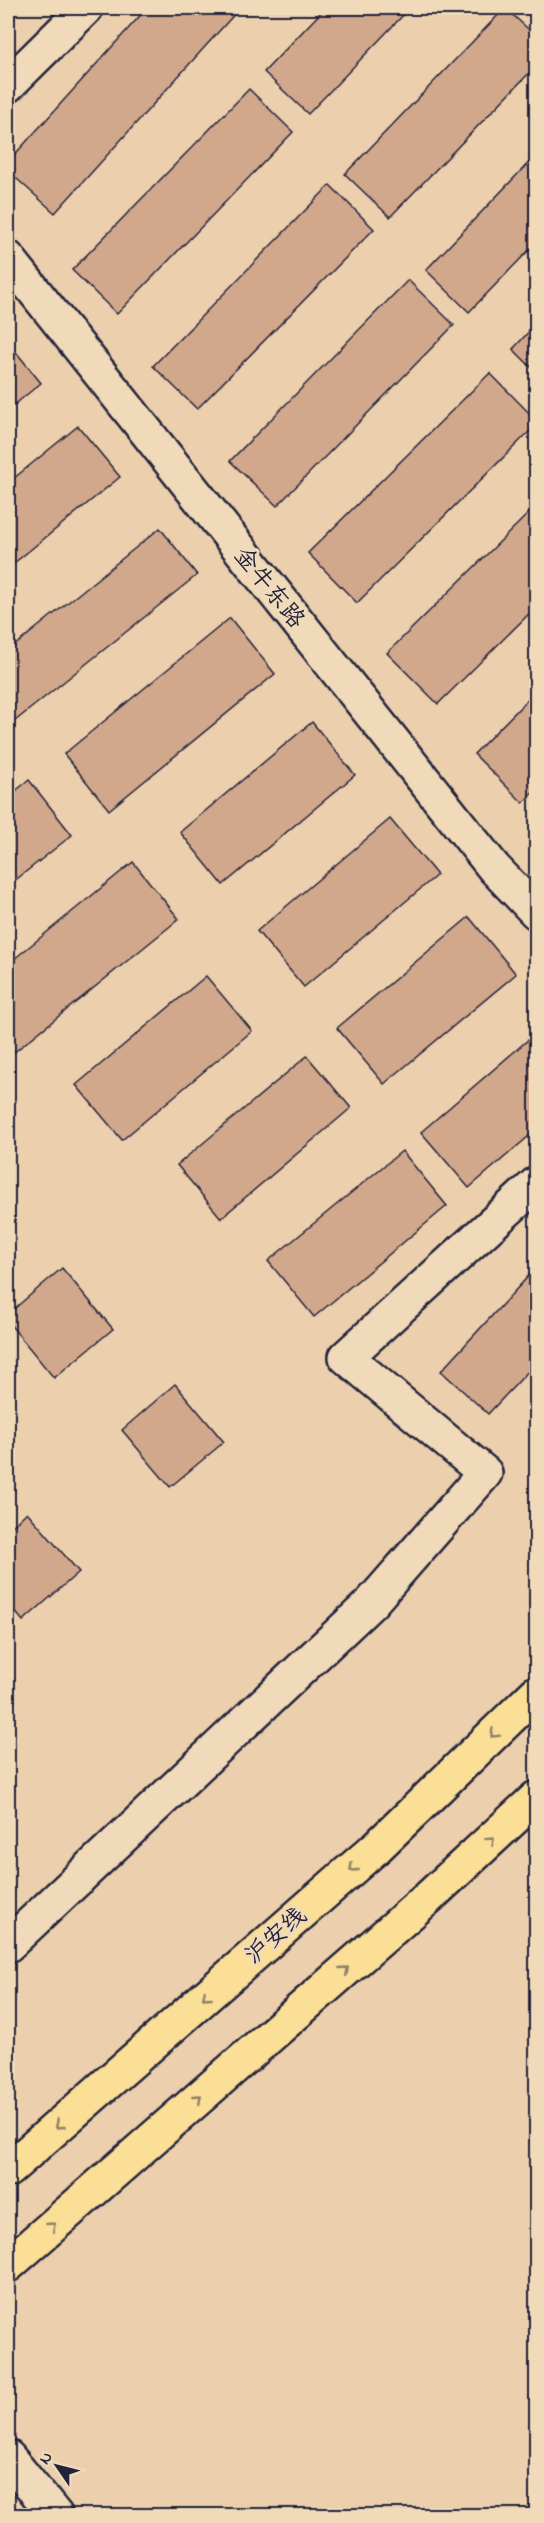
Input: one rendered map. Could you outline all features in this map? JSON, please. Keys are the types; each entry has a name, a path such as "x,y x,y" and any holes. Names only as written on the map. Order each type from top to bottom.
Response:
{"highway":[{"name":"沪安线","path":"8,2170 378,1845 537,1694"},
{"path":"8,2265 420,1905 537,1798"}],"street":[{"path":"8,85 86,8"},
{"name":"金牛东路","path":"8,258 494,868 537,912"},
{"path":"8,1945 371,1603 484,1473 346,1357 537,1184"},
{"path":"8,2457 56,2516"}],"building":[{"path":"147,8 240,8 55,213 8,171 8,162"},
{"path":"325,8 410,8 308,114 264,72"},
{"path":"505,8 536,36 536,66 390,217 345,174"},
{"path":"249,89 293,132 117,314 72,270"},
{"path":"536,155 536,243 469,312 426,270"},
{"path":"330,185 374,229 197,409 153,366"},
{"path":"408,280 454,325 277,506 230,461"},
{"path":"536,324 536,372 513,349"},
{"path":"8,342 41,383 8,410"},
{"path":"490,373 536,420 536,425 357,603 308,553"},
{"path":"78,426 120,477 8,568 8,483"},
{"path":"536,506 536,607 438,704 387,653"},
{"path":"160,528 197,575 15,721 8,712 8,651"},
{"path":"230,618 275,674 109,810 64,754"},
{"path":"536,691 536,789 523,803 474,754"},
{"path":"312,722 355,775 223,885 180,832"},
{"path":"29,780 72,835 8,886 8,797"},
{"path":"390,819 437,875 304,987 257,931"},
{"path":"133,862 179,919 12,1054 8,1048 8,964"},
{"path":"469,917 516,974 384,1084 337,1028"},
{"path":"206,976 252,1031 122,1140 76,1085"},
{"path":"536,1033 536,1130 469,1188 421,1132"},
{"path":"307,1056 351,1108 221,1218 177,1165"},
{"path":"402,1151 447,1206 314,1317 268,1261"},
{"path":"62,1268 113,1329 54,1378 8,1322 8,1314"},
{"path":"536,1268 536,1363 488,1414 441,1371"},
{"path":"175,1384 224,1442 170,1487 122,1430"},
{"path":"27,1512 79,1572 23,1621 8,1603 8,1530"}]}
